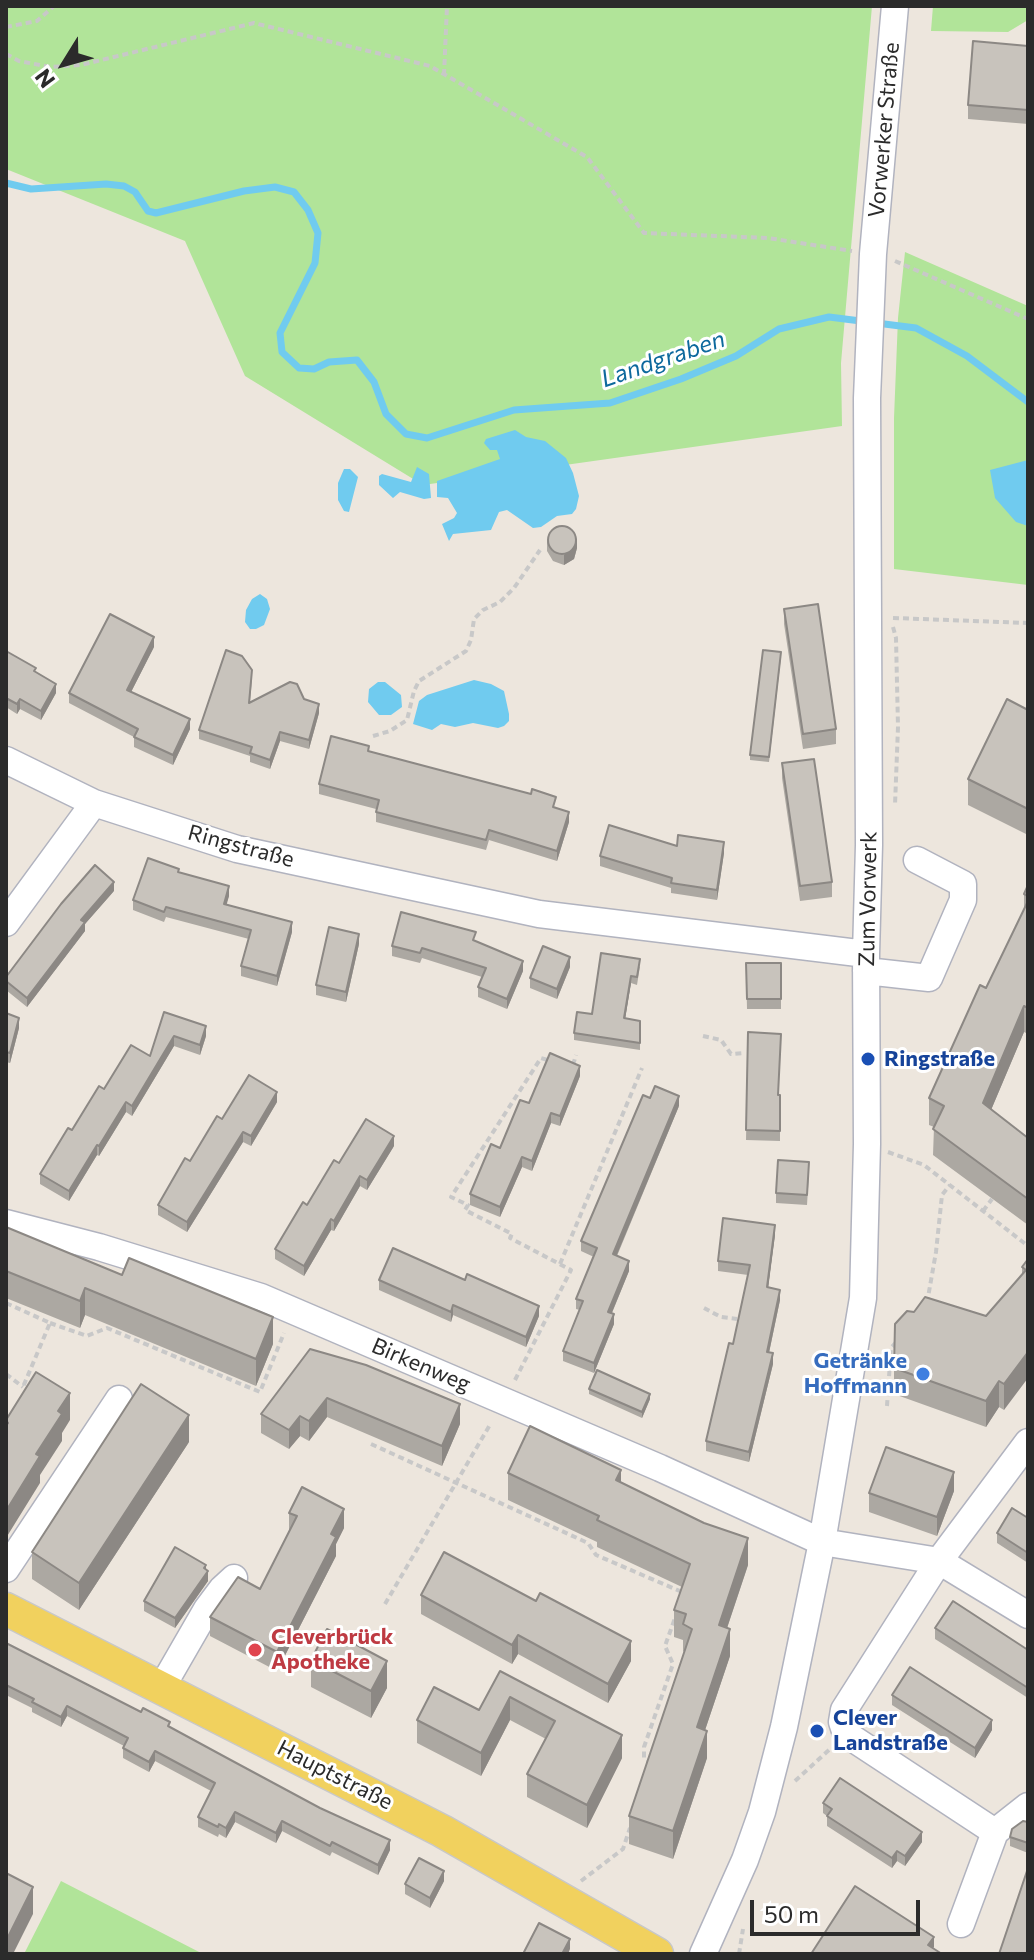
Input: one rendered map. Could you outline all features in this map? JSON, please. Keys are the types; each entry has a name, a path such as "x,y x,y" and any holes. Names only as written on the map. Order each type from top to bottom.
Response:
{"main road":[{"name":"Hauptstraße","path":"6,1609 417,1817 657,1954"}],"street":[{"name":"Vorwerker Straße","path":"873,254 895,6"},
{"name":"Zum Vorwerk","path":"822,1542 863,1298 870,830 867,398 873,254"},
{"name":"Ringstraße","path":"6,760 94,803 237,849 539,914 866,962 929,978 963,900 963,884 917,860"},
{"path":"6,923 94,803"},
{"name":"Birkenweg","path":"6,1223 99,1247 261,1297 822,1542"},
{"path":"6,1569 119,1399"},
{"path":"995,1832 846,1734 842,1722 844,1710 939,1561 1028,1442"},
{"path":"703,1954 745,1860 762,1812 784,1727 822,1542 939,1561 1028,1615"},
{"path":"162,1687 207,1609 234,1578"},
{"path":"961,1924 995,1832 1028,1806"}],"path":[{"path":"6,27 37,21 54,6"},
{"path":"444,75 447,6"},
{"path":"6,54 19,61 50,67 81,65 254,23 430,66 587,157 644,233 768,238 873,254 1028,319"},
{"path":"373,736 390,731 407,720 419,681 466,651 474,619 483,610 500,602 514,588 540,550"},
{"path":"870,616 1028,623"},
{"path":"703,1036 721,1040 731,1054 743,1053"},
{"path":"385,1604 504,1401 571,1270 510,1238 512,1234 465,1210 468,1205 451,1197 541,1058 573,1067 576,1055"},
{"path":"560,1264 642,1068"},
{"path":"867,1144 924,1165 1028,1246"},
{"path":"926,1306 942,1195 950,1185"},
{"path":"983,1211 992,1199"},
{"path":"6,1303 87,1336 107,1328 260,1392 293,1311"},
{"path":"704,1308 721,1317 737,1319"},
{"path":"98,1332 102,1319"},
{"path":"23,1387 50,1323"},
{"path":"887,1406 891,1348 905,1332"},
{"path":"6,1374 29,1393"},
{"path":"371,1444 588,1543 596,1555 685,1593 681,1604"},
{"path":"647,1776 652,1762 644,1758 644,1747 673,1664 665,1646 677,1615"},
{"path":"794,1782 846,1734"},
{"path":"560,1897 623,1849 633,1820"}],"green space":[{"path":"6,6 872,6 841,363 842,426 423,485 245,376 185,241 6,169"},
{"path":"933,6 1028,6 1028,20 1008,32 931,31"},
{"path":"905,252 1028,306 1028,585 894,569 894,418 898,318"},
{"path":"61,1881 203,1954 24,1954"}],"water":[{"path":"515,430 526,437 545,441 566,458 579,496 576,509 572,514 557,516 541,527 533,528 507,510 499,512 491,530 453,534 449,541 442,524 457,513 448,498 437,497 437,481 500,459 497,450 490,450 484,443 486,439"},
{"path":"1028,460 1028,526 1016,522 995,498 990,470"},
{"path":"417,467 429,474 431,498 400,492 393,498 379,485 382,474 411,482"},
{"path":"344,469 350,469 358,477 349,512 344,511 338,500 338,483"},
{"path":"260,594 267,599 270,609 264,625 250,629 245,622 246,610 252,599"},
{"path":"474,680 504,691 509,721 504,726 498,728 473,723 455,727 441,724 432,730 413,724 419,701 427,695"},
{"path":"378,682 385,682 401,695 402,707 391,715 379,715 368,702 369,689"}],"building":[{"path":"973,41 1028,46 1028,110 968,105"},
{"path":"562,526 572,530 576,540 572,550 562,554 552,550 548,540 552,530"},
{"path":"818,604 836,729 803,734 784,609"},
{"path":"110,614 154,637 127,690 190,719 173,755 134,737 138,729 69,693"},
{"path":"226,650 242,656 252,670 249,703 290,682 297,684 304,699 319,704 309,740 280,732 270,760 250,753 252,747 199,730"},
{"path":"763,650 781,652 769,757 750,755"},
{"path":"6,651 56,684 41,711 20,699 17,704 6,698"},
{"path":"1007,699 1028,710 1028,809 968,779"},
{"path":"331,736 369,746 368,751 531,794 532,789 556,797 553,807 569,812 557,851 489,830 486,840 376,812 379,800 319,784"},
{"path":"814,759 832,882 800,886 782,763"},
{"path":"609,825 677,846 678,835 724,842 717,890 671,883 672,878 600,856"},
{"path":"148,858 179,869 178,872 229,886 224,904 292,922 277,976 241,966 251,930 166,907 164,912 133,900"},
{"path":"95,865 114,882 81,920 85,922 27,998 6,981 6,977"},
{"path":"1028,901 1028,1008 1024,1006 983,1103 1028,1138 1028,1199 933,1129 944,1106 929,1098 980,985 986,988"},
{"path":"401,912 476,932 473,940 523,961 507,999 478,987 486,968 422,948 420,953 392,946"},
{"path":"329,927 359,934 346,992 316,985"},
{"path":"543,946 570,957 557,989 530,978"},
{"path":"601,953 640,959 637,977 631,976 624,1018 640,1021 640,1043 574,1033 577,1012 592,1014"},
{"path":"746,963 781,963 781,999 747,999"},
{"path":"164,1012 206,1026 200,1045 174,1036 132,1106 126,1102 69,1191 40,1174 68,1128 72,1130 99,1086 104,1089 131,1045 150,1056"},
{"path":"6,1013 19,1018 10,1053 6,1052"},
{"path":"748,1032 781,1034 780,1131 746,1130"},
{"path":"550,1053 580,1066 560,1116 551,1113 532,1161 522,1157 500,1207 470,1194 491,1144 500,1148 520,1100 529,1103"},
{"path":"249,1075 277,1092 251,1136 243,1132 187,1222 158,1205 185,1158 190,1161 217,1116 222,1119"},
{"path":"655,1086 679,1096 613,1254 629,1261 608,1312 614,1314 594,1363 563,1351 583,1301 576,1299 597,1248 581,1241 643,1095 650,1098"},
{"path":"366,1119 394,1136 367,1180 360,1176 304,1266 275,1249 303,1202 307,1205 334,1160 339,1163"},
{"path":"778,1160 809,1162 807,1195 776,1193"},
{"path":"723,1218 775,1225 767,1287 780,1290 767,1352 773,1353 749,1452 706,1441 729,1343 733,1344 750,1265 718,1261"},
{"path":"6,1227 122,1275 129,1258 273,1317 256,1359 85,1288 80,1301 6,1271"},
{"path":"393,1248 465,1280 467,1274 539,1306 526,1337 453,1305 451,1312 379,1280"},
{"path":"1028,1259 1028,1352 1004,1384 999,1381 986,1401 894,1368 895,1324 907,1311 914,1312 925,1297 986,1316 1026,1270 1022,1267"},
{"path":"310,1349 366,1365 460,1404 442,1446 327,1398 309,1421 300,1416 289,1430 261,1414"},
{"path":"597,1370 650,1394 642,1412 589,1389"},
{"path":"36,1372 70,1393 58,1411 62,1414 36,1454 40,1456 6,1511 6,1420"},
{"path":"141,1384 189,1415 79,1583 32,1552"},
{"path":"530,1426 621,1470 616,1480 704,1523 748,1538 719,1625 730,1629 697,1727 707,1731 673,1831 629,1816 692,1629 683,1624 686,1614 674,1610 690,1564 508,1473"},
{"path":"886,1447 954,1472 937,1517 869,1493"},
{"path":"302,1487 344,1509 331,1534 336,1537 277,1652 210,1617 238,1577 260,1589 297,1516 289,1513"},
{"path":"1012,1508 1028,1518 1028,1553 997,1533"},
{"path":"175,1547 206,1565 204,1568 208,1571 175,1618 144,1601"},
{"path":"444,1552 536,1601 540,1593 631,1641 608,1684 518,1635 512,1645 421,1595"},
{"path":"953,1601 1028,1650 1028,1688 935,1628"},
{"path":"327,1629 387,1661 371,1691 311,1660"},
{"path":"6,1643 141,1712 143,1708 170,1722 168,1726 320,1808 390,1840 378,1865 332,1842 330,1846 282,1821 276,1833 235,1812 226,1828 198,1817 215,1783 155,1751 149,1762 123,1748 128,1738 67,1706 61,1717 6,1685"},
{"path":"910,1667 992,1720 975,1748 892,1695"},
{"path":"500,1671 622,1735 587,1805 527,1774 555,1721 510,1697 481,1753 417,1720 434,1687 479,1710"},
{"path":"840,1778 922,1832 905,1856 897,1851 892,1858 827,1816 832,1809 823,1803"},
{"path":"1023,1821 1028,1822 1028,1843 1010,1837 1012,1829"},
{"path":"419,1858 444,1871 430,1898 405,1884"},
{"path":"1028,1868 1028,1954 999,1954"},
{"path":"6,1873 33,1887 6,1941"},
{"path":"855,1886 934,1937 928,1945 942,1954 811,1954"},
{"path":"539,1923 570,1939 562,1954 523,1954"}],"waterway":[{"name":"Landgraben","path":"6,183 31,189 106,184 124,186 135,192 148,211 156,213 244,191 275,187 294,192 308,210 318,233 315,263 280,333 282,352 299,368 314,369 329,362 357,360 374,382 386,414 406,434 427,438 514,410 610,403 736,356 779,329 829,317 916,328 967,356 1028,402"}],"place":[{"name":"Ringstraße","path":"868,1059"},
{"name":"Getränke Hoffmann","path":"923,1374"},
{"name":"Cleverbrück Apotheke","path":"255,1650"},
{"name":"Clever Landstraße","path":"817,1731"}]}
